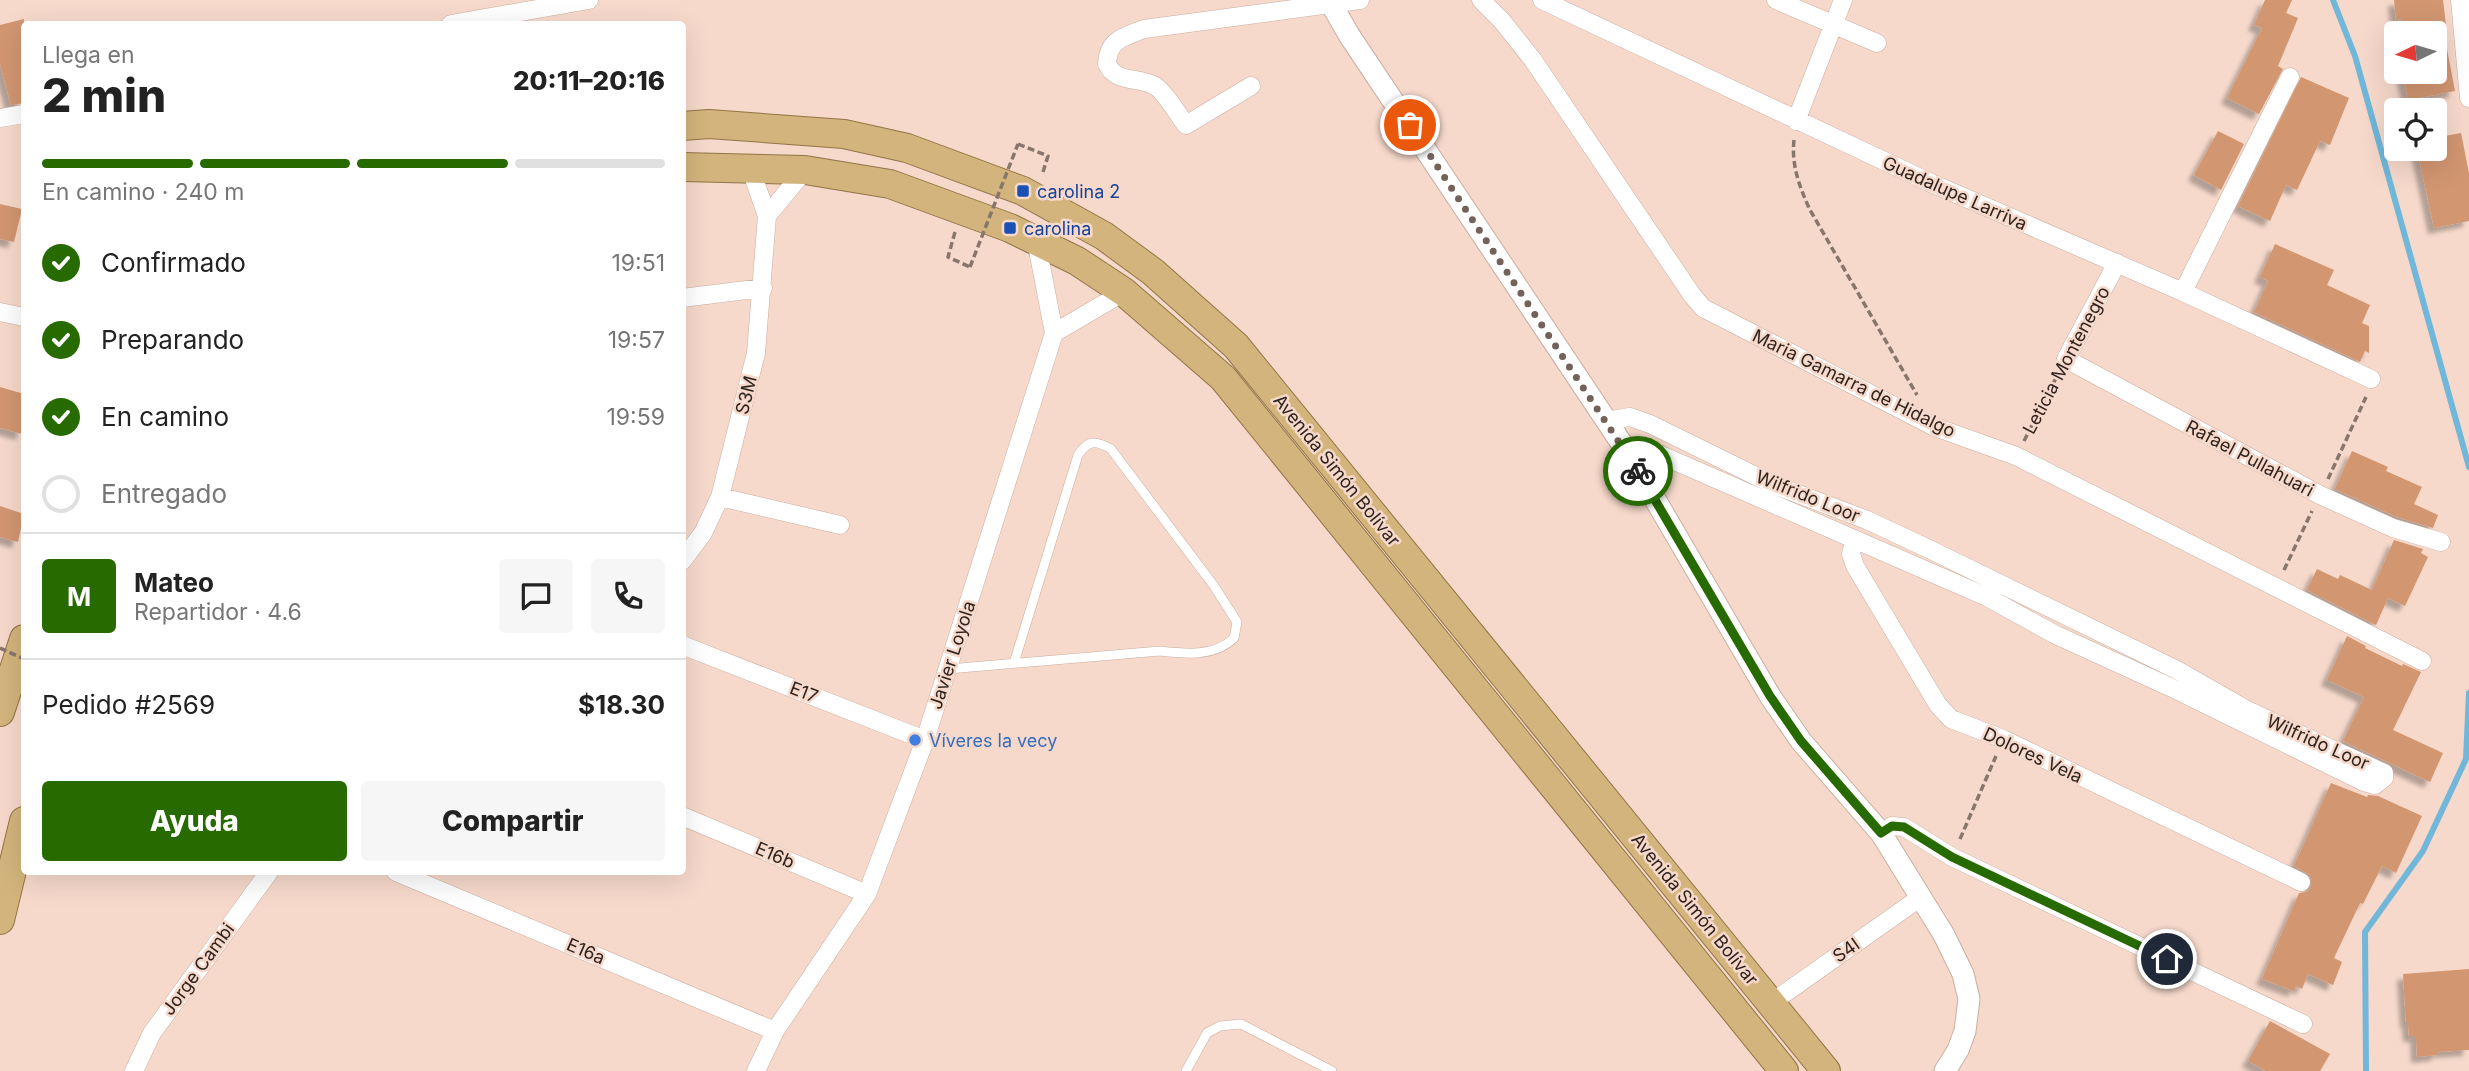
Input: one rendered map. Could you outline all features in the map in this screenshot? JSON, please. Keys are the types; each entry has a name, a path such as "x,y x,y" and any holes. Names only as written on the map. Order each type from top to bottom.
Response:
{"highway":[{"name":"Avenida Simón Bolívar","path":"686,126 709,124 844,134 906,148 1023,191 1104,236 1153,272 1236,346 1826,1071"},
{"name":"Avenida Simón Bolívar","path":"686,167 805,170 890,184 1036,240 1077,261 1124,292 1223,378 1784,1071"},
{"path":"0,712 21,648"},
{"path":"0,920 21,833"}],"street":[{"path":"468,21 589,0"},
{"path":"1251,86 1186,125 1156,86 1125,79 1114,74 1107,64 1111,46 1118,40 1144,29 1360,0"},
{"name":"Maria Gamarra de Hidalgo","path":"1481,0 1526,50 1703,308 1936,427 2016,456 2422,661"},
{"name":"Guadalupe Larriva","path":"1542,0 1931,183 2183,292 2371,379"},
{"path":"1776,0 1877,43"},
{"path":"1796,121 1843,0"},
{"path":"2460,0 2469,98"},
{"path":"1330,2 1628,453 1770,696 1801,741 1881,833 1921,897 1957,960 1969,999 1965,1031 1945,1071"},
{"path":"2183,292 2290,77"},
{"path":"0,118 21,114"},
{"name":"S3M","path":"686,556 703,533 720,497 756,354 767,216 750,167"},
{"path":"767,216 805,170"},
{"name":"Javier Loyola","path":"756,1071 775,1031 867,894 925,740 1055,333 1036,240"},
{"name":"Leticia Montenegro","path":"2066,359 2117,263"},
{"path":"686,298 763,288"},
{"path":"1055,333 1124,292"},
{"path":"0,312 21,316"},
{"name":"Rafael Pullahuari","path":"2066,359 2320,495 2393,528 2441,542"},
{"name":"Wilfrido Loor","path":"1606,421 1630,417 1650,424 1772,484 1909,540 2177,670 2247,710 2366,763 2385,773 2384,778 2375,785 2364,782 1908,561 1854,541 1654,452 1640,450 1628,453"},
{"path":"720,497 840,525"},
{"name":"Dolores Vela","path":"1854,541 1851,554 1855,566 1941,709 1951,719 2003,739 2301,882"},
{"name":"E17","path":"686,647 925,740"},
{"name":"E16b","path":"686,818 867,894"},
{"path":"1881,833 1892,826 1904,827 1952,857 2303,1024"},
{"name":"Jorge Cambi","path":"134,1071 152,1033 267,875"},
{"name":"E16a","path":"403,875 775,1031"},
{"name":"S4I","path":"1771,1003 1921,897"}],"lane":[{"path":"948,669 1160,650 1188,654 1217,651 1234,638 1237,622 1214,586 1111,449 1099,442 1092,441 1084,446 1077,456 1014,663"},
{"path":"1186,1071 1207,1033 1230,1024 1241,1024 1332,1071"}],"path":[{"path":"1796,121 1792,156 1810,211 1936,427"},
{"path":"948,257 970,267 1018,144 1048,156"},
{"name":"Leticia Montenegro","path":"2016,456 2066,359"},
{"path":"0,648 21,658"},
{"path":"1952,857 2003,739"}],"building":[{"path":"2265,0 2292,0 2286,13 2298,18 2278,66 2283,69 2259,114 2227,98 2262,28 2254,25"},
{"path":"2394,0 2443,0 2446,21 2396,20"},
{"path":"24,19 21,21 21,103 11,105 0,64 0,25"},
{"path":"2447,49 2455,91 2408,98 2405,84 2447,84"},
{"path":"2301,77 2349,98 2330,145 2320,141 2297,190 2286,185 2270,221 2238,206"},
{"path":"2218,131 2244,144 2221,190 2194,175"},
{"path":"2461,133 2469,173 2469,221 2434,228 2420,161 2447,161 2447,136"},
{"path":"0,204 21,209 14,242 0,239"},
{"path":"2275,244 2334,270 2327,285 2370,305 2362,323 2369,326 2369,353 2365,351 2360,362 2254,312 2268,281 2260,277"},
{"path":"0,387 21,393 21,434 0,428"},
{"path":"2352,451 2388,467 2386,471 2422,487 2414,504 2438,515 2433,528 2397,517 2335,489"},
{"path":"0,506 21,513 18,542 0,537"},
{"path":"2394,540 2423,549 2421,553 2428,557 2405,606 2388,598 2376,625 2307,590 2317,569 2338,579 2340,575 2372,590"},
{"path":"2347,636 2402,666 2403,664 2421,672 2393,730 2443,753 2430,782 2343,741 2364,697 2327,680"},
{"path":"2331,783 2367,797 2378,796 2422,816 2396,873 2382,866 2363,904 2360,903 2334,958 2342,962 2333,985 2308,974 2302,989 2296,986 2294,991 2262,979 2299,893 2307,892 2311,886 2310,875 2294,866"},
{"path":"2469,969 2469,1050 2437,1052 2437,1055 2417,1057 2416,1036 2409,1036 2406,1022 2403,974"},
{"path":"2270,1021 2330,1054 2320,1071 2266,1071 2248,1061"}],"waterway":[{"path":"2333,0 2355,56 2469,467"},
{"path":"2366,1071 2365,932 2423,851 2466,759 2469,693"}],"way so far":[{"path":"1410,125 1638,471"}],"place":[{"name":"carolina 2","path":"1023,191"},
{"name":"carolina","path":"1010,228"},
{"name":"Víveres la vecy","path":"915,740"}],"route":[{"path":"1638,471 1741,651 1770,696 1801,741 1881,833 1892,826 1904,827 1952,857 2167,959"}]}
